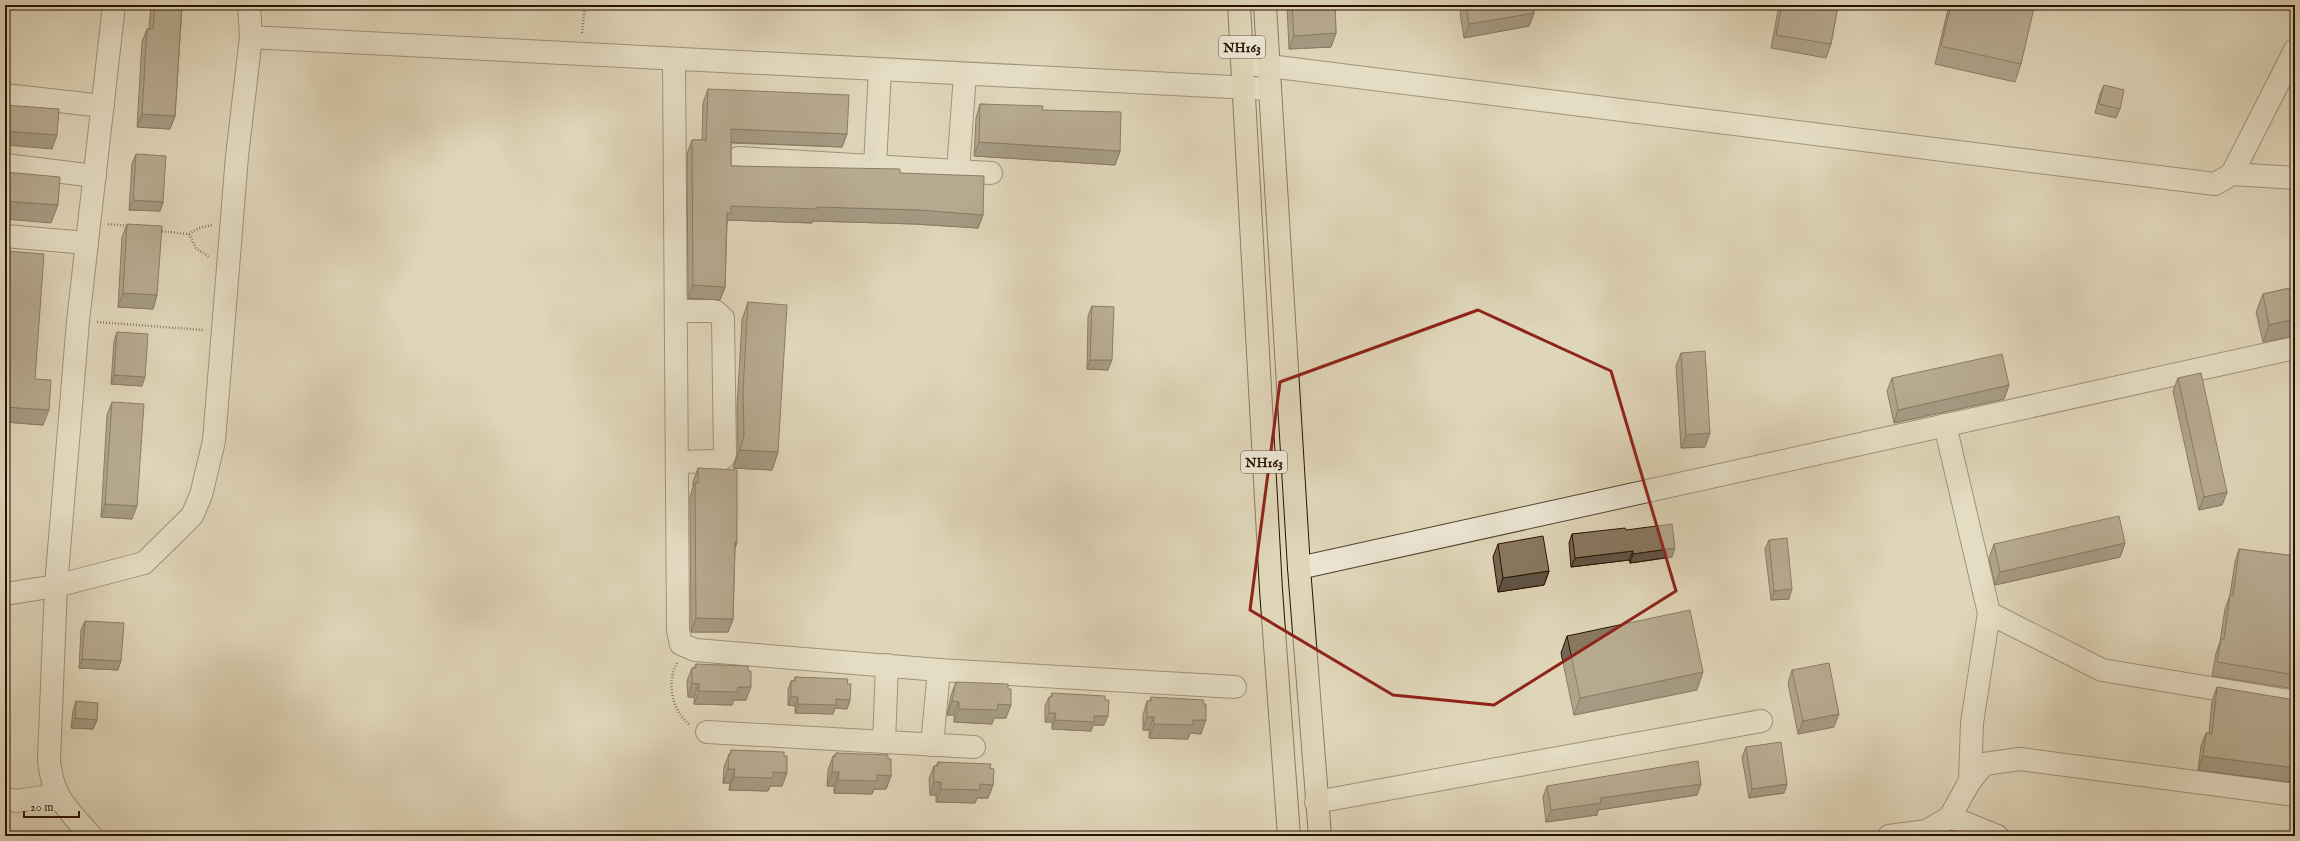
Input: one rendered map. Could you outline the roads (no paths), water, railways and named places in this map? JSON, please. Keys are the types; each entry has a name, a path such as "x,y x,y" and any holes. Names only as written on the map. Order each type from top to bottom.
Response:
{"highway":[{"name":"NH163","path":"1239,5 1271,590 1289,836"},
{"name":"NH163","path":"1265,5 1299,568 1316,802 1320,836"}],"street":[{"path":"91,836 56,795 50,774 49,759 56,586 78,321 114,5"},
{"path":"5,594 56,586 144,563 192,516 201,495 214,441 237,156 251,37 249,5"},
{"path":"251,37 1270,90"},
{"path":"1243,64 1269,66 2215,184 2232,174 2295,50"},
{"path":"674,60 678,631 681,644 686,648 939,670 1236,687"},
{"path":"875,166 880,70"},
{"path":"958,171 965,74"},
{"path":"5,95 103,106"},
{"path":"738,158 991,173"},
{"path":"5,165 95,176"},
{"path":"2232,174 2295,178"},
{"path":"5,236 87,243"},
{"path":"676,311 715,311 723,318 725,446 724,457 718,461 677,462"},
{"path":"1299,568 2295,348"},
{"path":"1945,425 1989,613 1972,723 1970,781"},
{"path":"1989,613 2102,670 2295,702"},
{"path":"884,742 888,665"},
{"path":"932,745 939,670"},
{"path":"1316,802 1761,721"},
{"path":"707,732 974,747"},
{"path":"1889,836 1930,833 1950,817 1970,781 1984,764 2020,759 2295,795"},
{"path":"5,798 16,801 56,795"},
{"path":"1950,817 1997,836"}]}
